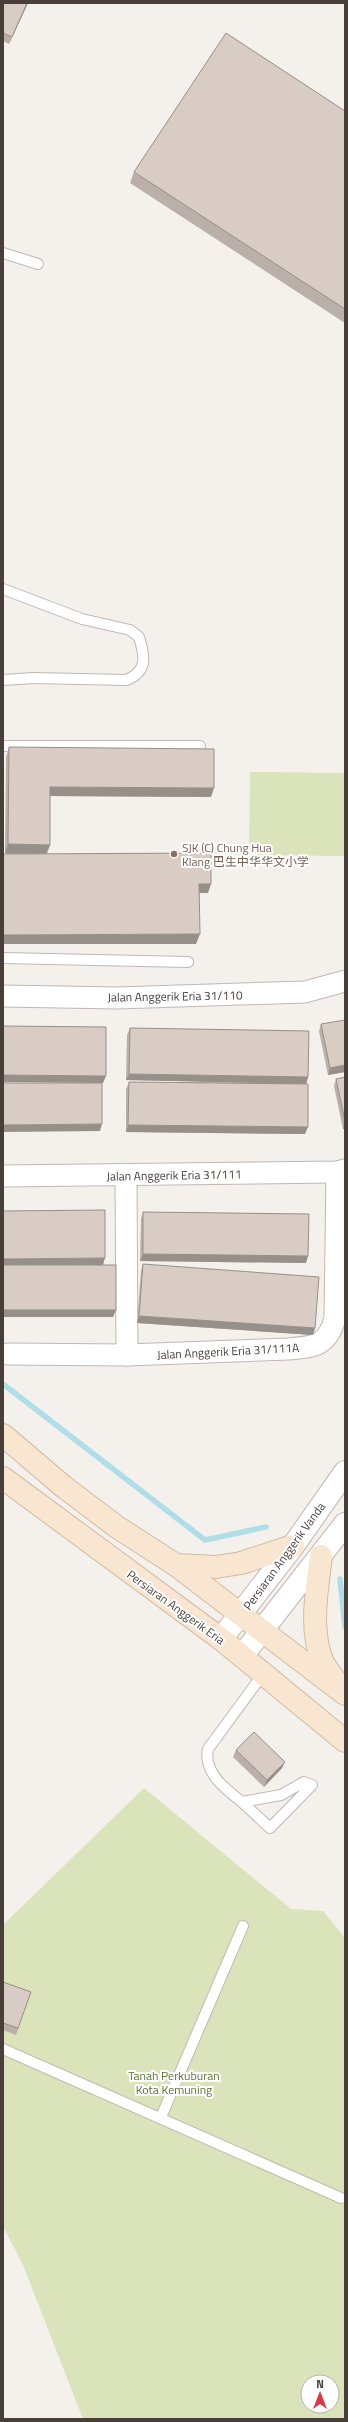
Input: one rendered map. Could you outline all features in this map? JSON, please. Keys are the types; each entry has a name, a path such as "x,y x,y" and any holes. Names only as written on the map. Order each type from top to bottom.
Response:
{"main road":[{"path":"3,1435 64,1487 117,1528 176,1565 345,1694"},
{"name":"Persiaran Anggerik Eria","path":"3,1478 221,1639 345,1741"},
{"path":"176,1565 216,1567 241,1563 293,1546"},
{"path":"322,1556 316,1598 317,1639 323,1663 345,1694"}],"street":[{"name":"Jalan Anggerik Eria 31/110","path":"3,996 116,998 305,992 345,981"},
{"name":"Jalan Anggerik Eria 31/111","path":"3,1176 126,1176 341,1171"},
{"name":"Jalan Anggerik Eria 31/111A","path":"7,1354 127,1355 288,1349 310,1347 323,1341 332,1331 334,1318 341,1171"},
{"path":"126,1176 127,1355"},
{"name":"Persiaran Anggerik Vanda","path":"221,1639 293,1546 345,1472"},
{"path":"242,1656 322,1556 345,1524"}],"lane":[{"path":"3,253 38,264"},
{"path":"3,589 82,619 130,630 139,637 143,656 142,669 136,677 126,680 34,678 3,680"},
{"path":"3,746 200,746"},
{"path":"3,958 188,962"},
{"path":"242,1802 281,1795 304,1782 312,1785 270,1828 242,1802 229,1793 210,1771 206,1760 208,1749 263,1674"},
{"path":"160,2117 243,1926"},
{"path":"3,2049 341,2198"}],"green space":[{"path":"250,772 345,773 345,856 249,855"},
{"name":"Tanah Perkuburan Kota Kemuning","path":"144,1788 291,1909 323,1911 345,1938 345,2419 83,2419 23,2265 3,2226 3,1925"}],"building":[{"path":"3,3 27,3 12,37 3,33"},
{"path":"226,33 345,111 345,309 134,172"},
{"path":"9,747 214,749 214,788 50,787 50,845 8,844"},
{"path":"211,853 211,884 199,884 200,934 3,935 3,854"},
{"path":"345,1020 345,1065 330,1068 321,1024"},
{"path":"3,1026 106,1027 106,1076 3,1075"},
{"path":"130,1028 309,1031 308,1077 129,1074"},
{"path":"345,1077 345,1121 336,1079"},
{"path":"129,1082 308,1084 308,1127 128,1125"},
{"path":"3,1083 102,1083 102,1124 3,1125"},
{"path":"105,1210 105,1258 3,1259 3,1211"},
{"path":"143,1212 309,1214 308,1256 143,1254"},
{"path":"143,1264 319,1277 315,1328 139,1316"},
{"path":"3,1265 116,1265 116,1310 3,1310"},
{"path":"254,1732 285,1762 267,1780 236,1750"},
{"path":"3,1982 31,1992 18,2028 3,2023"}],"waterway":[{"path":"3,1384 205,1540 266,1527"},
{"path":"340,1579 345,1627"}],"place":[{"name":"SJK (C) Chung Hua Klang 巴生中华华文小学","path":"174,854"}]}
